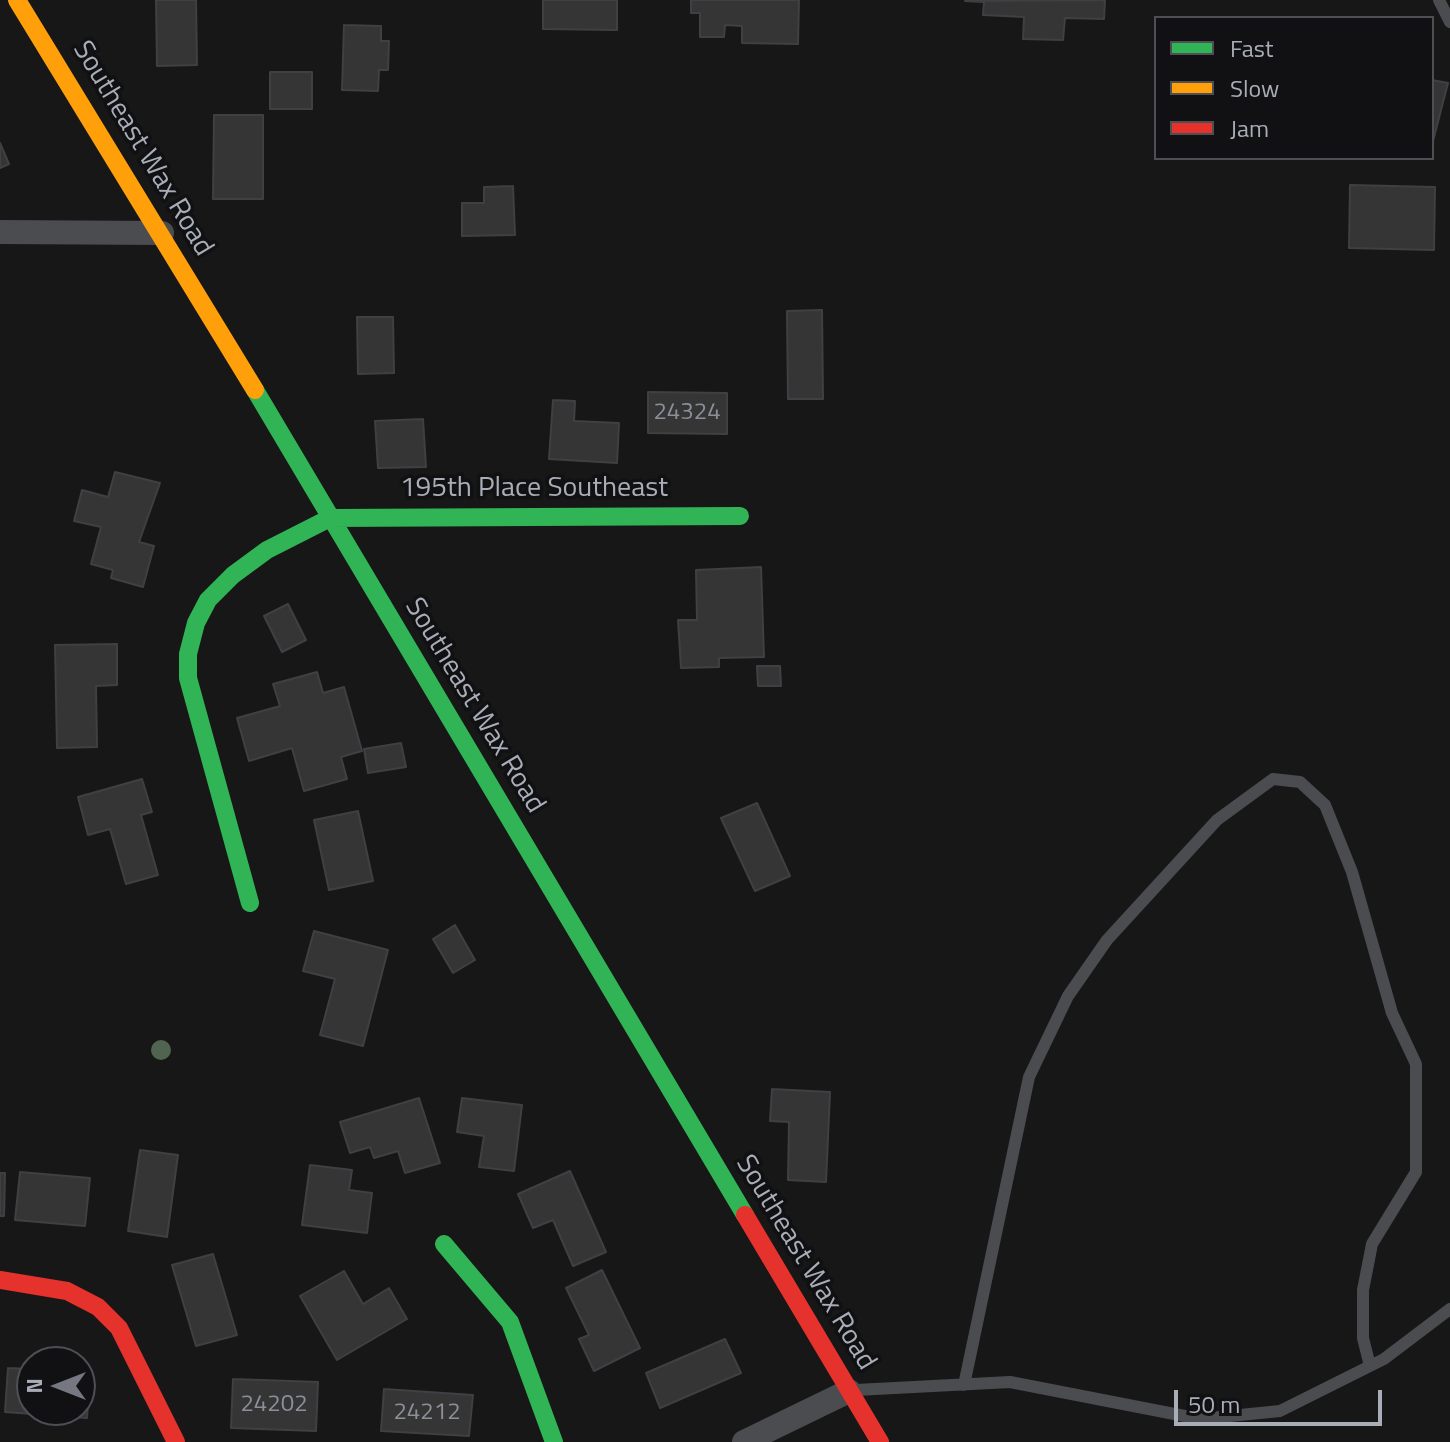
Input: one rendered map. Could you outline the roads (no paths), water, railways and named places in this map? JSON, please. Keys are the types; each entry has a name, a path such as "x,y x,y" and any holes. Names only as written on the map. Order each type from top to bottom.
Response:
{"street":[{"name":"Southeast Wax Road","path":"17,0 162,233 880,1442"},
{"path":"0,232 162,233"},
{"name":"195th Place Southeast","path":"330,518 740,516"},
{"path":"250,903 191,697 188,654 196,623 208,600 233,575 267,550 330,518"},
{"path":"444,1244 510,1322 550,1423 554,1442"},
{"path":"0,1280 67,1291 98,1307 119,1328 176,1442"},
{"path":"744,1442 849,1391"}],"lane":[{"path":"1439,0 1450,22"},
{"path":"964,1385 1029,1077 1068,996 1107,940 1217,820 1273,779 1300,782 1325,805 1352,872 1392,1013 1416,1064 1416,1172 1372,1244 1363,1290 1363,1338 1370,1366"},
{"path":"849,1391 1010,1382 1200,1419 1280,1411 1370,1366 1450,1309"}]}
